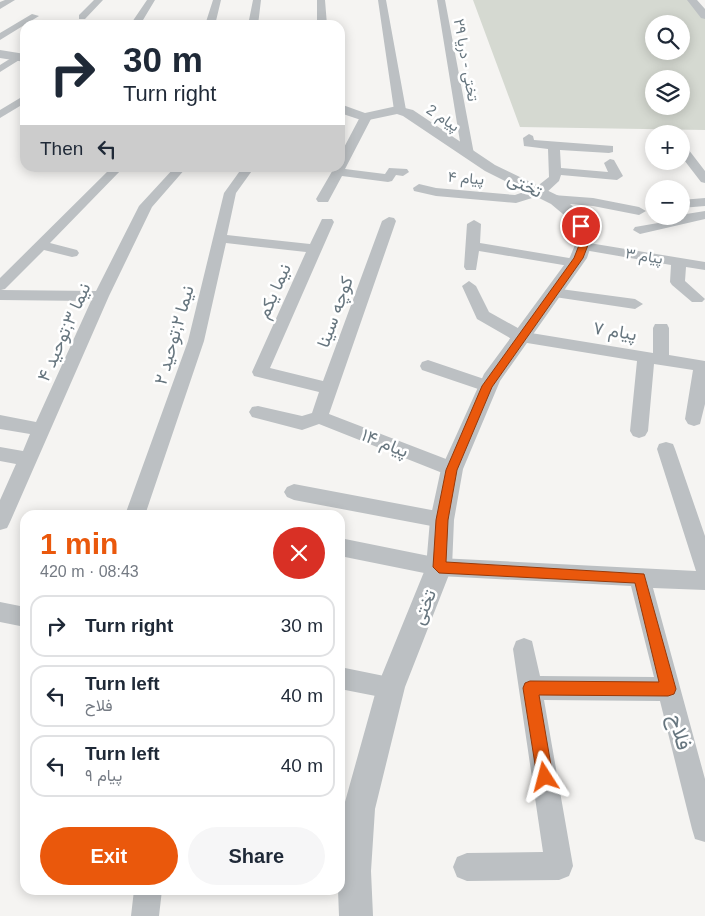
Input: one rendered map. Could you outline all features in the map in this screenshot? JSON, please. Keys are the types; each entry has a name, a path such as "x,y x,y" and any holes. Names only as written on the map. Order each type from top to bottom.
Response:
{"street":[{"path":"0,6 11,0"},
{"path":"82,17 99,0"},
{"path":"139,20 151,0"},
{"path":"211,20 217,0"},
{"path":"254,20 257,0"},
{"path":"321,0 322,20"},
{"path":"345,110 366,117 400,110 382,0"},
{"name":"تختی - دریا ۲۹","path":"441,0 468,154"},
{"path":"692,0 705,16"},
{"path":"28,20 35,16"},
{"path":"0,37 20,25"},
{"path":"0,54 20,57"},
{"path":"0,69 20,58"},
{"path":"0,115 20,101"},
{"name":"پیام 2","path":"400,110 408,113 468,154"},
{"path":"345,157 366,117"},
{"path":"529,138 528,143 609,149"},
{"path":"554,146 555,178 547,195 593,202 645,217"},
{"name":"تختی","path":"356,916 354,871 359,809 391,687 439,567 442,520 452,470 487,386 553,293 579,254 585,240 577,218 547,195 501,173 468,154"},
{"path":"690,160 705,179"},
{"path":"554,171 617,176 610,163"},
{"path":"345,170 388,178 393,171 402,172"},
{"path":"0,286 113,172"},
{"name":"نیما ۳;توحید ۴","path":"2,516 102,296 146,206 176,172"},
{"name":"نیما ۲;توحید ۲","path":"137,510 196,341 230,194 245,172"},
{"path":"323,199 337,172"},
{"name":"پیام ۴","path":"419,188 447,193 516,199 547,195"},
{"path":"437,206 447,193"},
{"path":"693,203 705,214"},
{"path":"690,216 705,214"},
{"name":"کوچه سینا","path":"318,417 389,221"},
{"path":"314,249 326,222"},
{"path":"472,267 474,224"},
{"name":"نیما یکم","path":"220,238 314,249 260,372 329,388"},
{"path":"40,246 72,253"},
{"name":"پيام ۳","path":"474,246 679,261 705,266"},
{"path":"679,261 677,282 697,299"},
{"path":"469,286 482,315 521,337"},
{"path":"553,293 634,304"},
{"path":"0,295 102,296"},
{"path":"639,431 662,328"},
{"name":"پیام ۷","path":"521,337 702,366 694,419"},
{"path":"428,366 487,386"},
{"path":"258,412 302,422 318,417"},
{"name":"پیام ۱۴","path":"318,417 452,470"},
{"path":"0,422 42,430"},
{"path":"666,449 705,567"},
{"path":"0,454 29,459"},
{"path":"294,492 442,520"},
{"path":"345,548 439,567 705,581"},
{"name":"فلاح","path":"640,578 705,829"},
{"path":"1,614 20,616"},
{"path":"467,867 559,866 524,649"},
{"path":"345,679 391,687"},
{"path":"530,688 668,689"},
{"path":"145,916 147,895"}],"shaded area":[{"path":"473,0 689,0 705,18 705,130 690,130 690,125 645,125 645,129 520,127"}],"route":[{"path":"545,777 530,688 668,689 640,578 439,567 442,520 452,470 487,386 578,258 585,240 581,226"}]}
